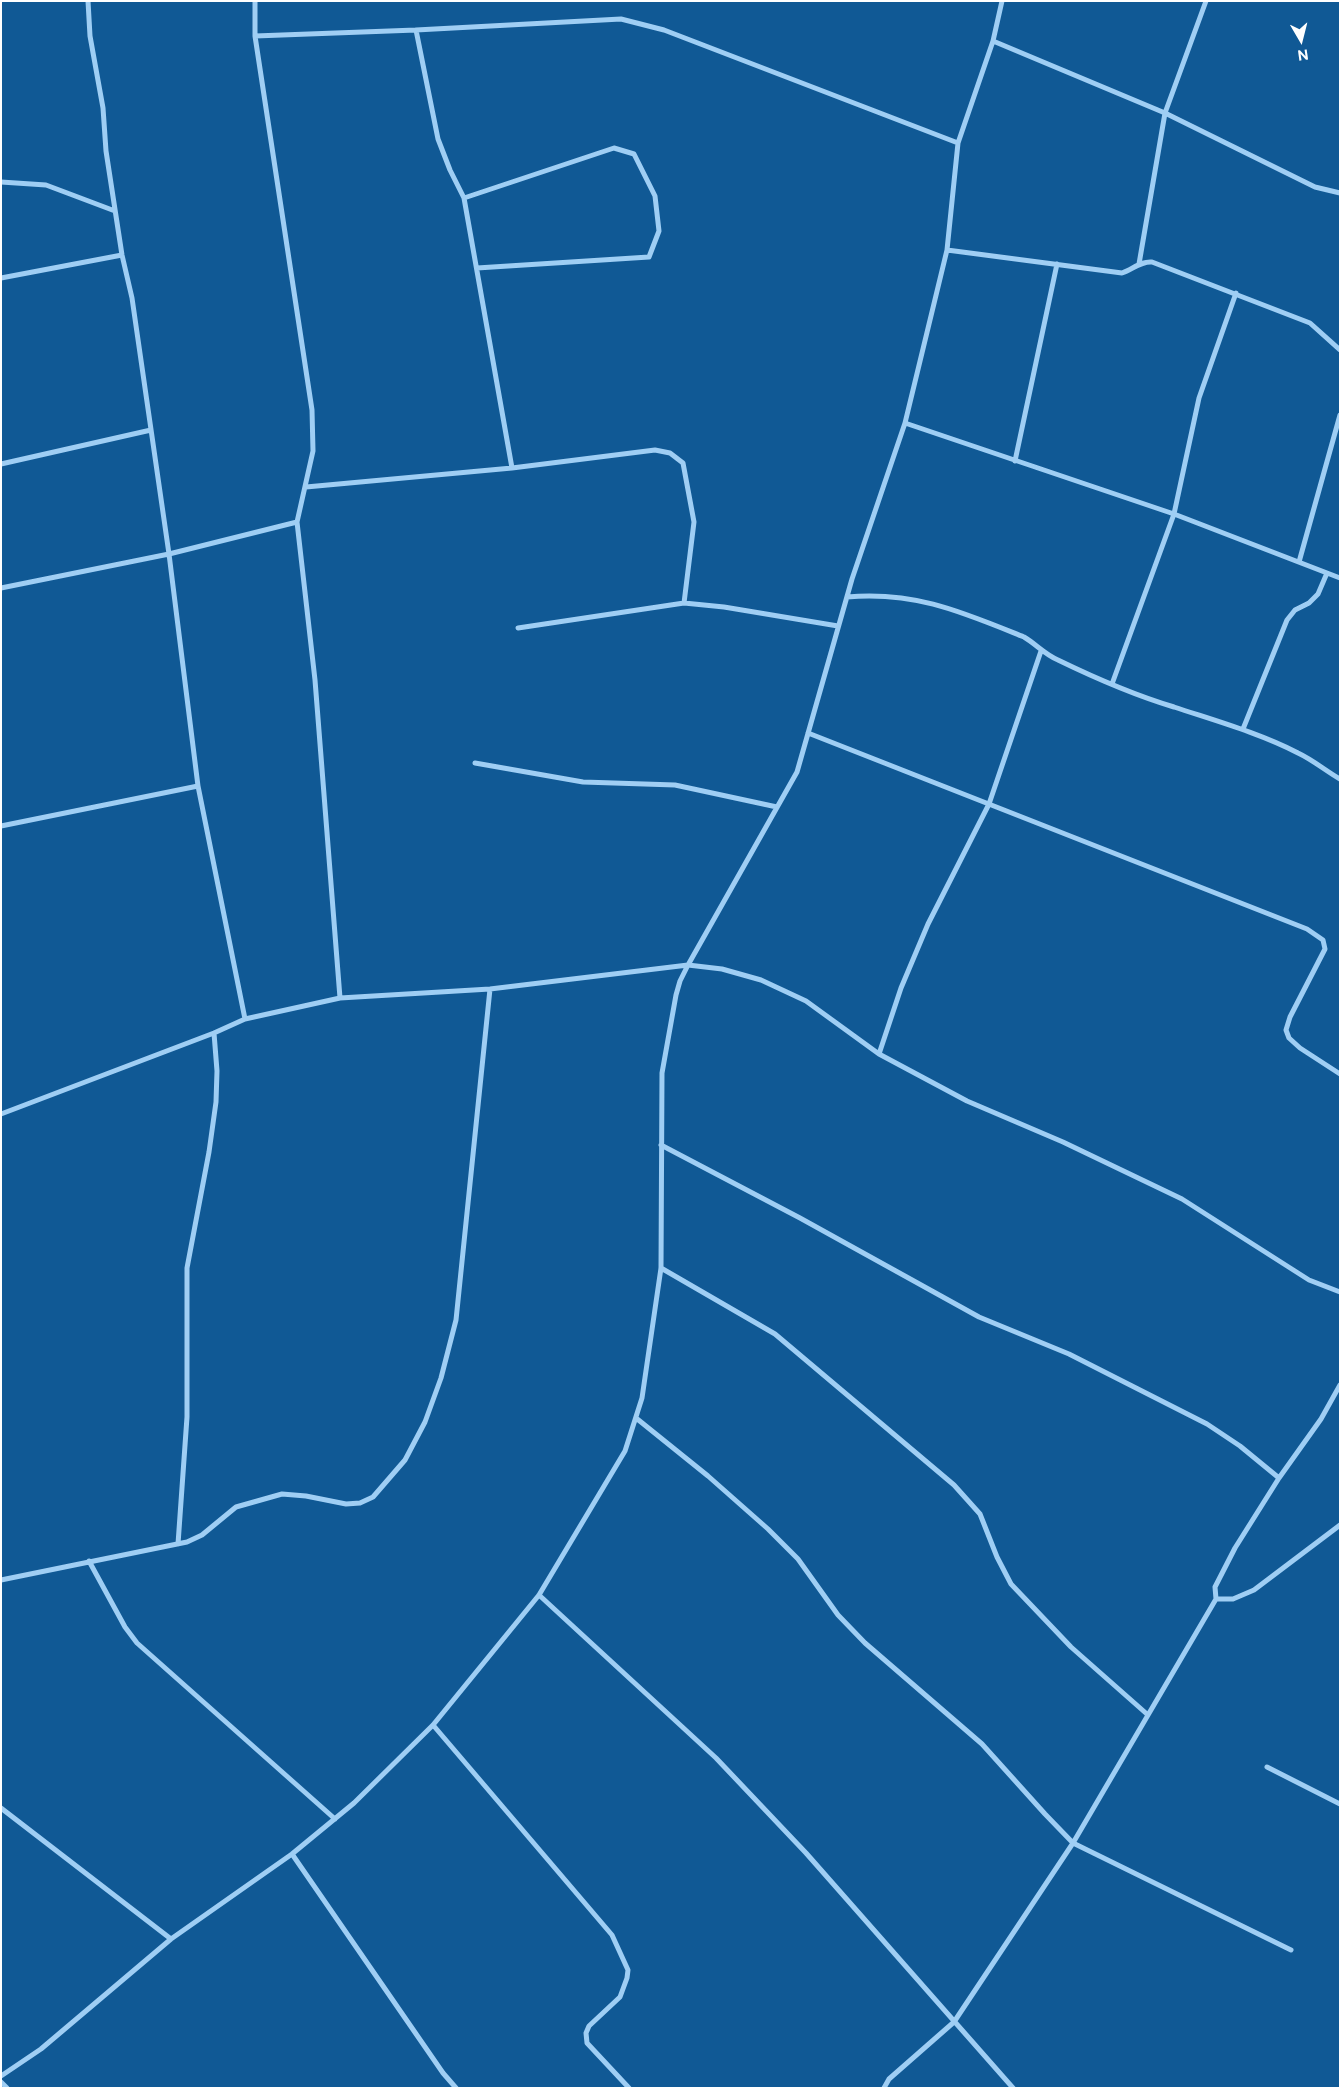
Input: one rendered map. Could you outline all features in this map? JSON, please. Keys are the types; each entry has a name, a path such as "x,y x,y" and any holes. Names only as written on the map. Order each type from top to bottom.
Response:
{"street":[{"path":"88,1 90,36 103,108 106,151 122,255 132,298 169,554 198,786 246,1019"},
{"path":"255,1 255,36 312,410 313,451 297,522 315,680 340,998"},
{"path":"1,2076 41,2049 171,1939 292,1854 354,1803 433,1725 538,1595 625,1451 636,1418 643,1388 661,1268 662,1073 676,995 688,965 797,772 838,626 904,423 947,250 958,143 993,41 1002,1"},
{"path":"1139,264 1165,113 1206,1"},
{"path":"255,36 620,19 664,30 958,143"},
{"path":"416,30 438,139 450,170 464,198 512,468"},
{"path":"993,41 1165,113 1315,187 1340,193"},
{"path":"464,198 614,148 634,154 655,196 659,231 649,257 477,268"},
{"path":"1,182 46,185 115,211"},
{"path":"947,250 1122,273 1133,270 1139,264 1146,261 1152,262 1310,323 1340,350"},
{"path":"1,278 122,255"},
{"path":"1015,461 1056,264"},
{"path":"1112,684 1174,514 1199,398 1236,293"},
{"path":"1299,562 1340,415"},
{"path":"904,423 1174,514 1340,578"},
{"path":"1,464 151,430"},
{"path":"306,487 512,468 655,450 670,453 683,463 694,522 684,603"},
{"path":"1,588 169,554 297,522"},
{"path":"1243,729 1287,620 1295,610 1309,603 1318,594 1326,573"},
{"path":"847,597 874,595 899,597 942,605 1024,637 1041,651 1112,684 1171,706 1243,729 1299,753 1340,779"},
{"path":"518,628 684,603 724,607 838,626"},
{"path":"879,1054 901,988 928,924 989,804 1041,651"},
{"path":"808,733 1307,929 1323,940 1325,949 1290,1016 1286,1030 1289,1038 1300,1048 1340,1074"},
{"path":"476,763 583,782 675,785 777,807"},
{"path":"1,826 198,786"},
{"path":"1,1114 246,1019 340,998 490,989 688,965 722,969 761,980 806,1001 879,1054 967,1101 1064,1142 1182,1199 1310,1280 1340,1292"},
{"path":"1,1580 187,1542 202,1535 236,1506 282,1494 306,1496 346,1504 360,1503 373,1497 405,1460 425,1422 438,1387 456,1320 490,989"},
{"path":"178,1544 188,1417 187,1268 209,1152 216,1102 217,1071 214,1033"},
{"path":"661,1145 800,1218 979,1316 1069,1354 1206,1424 1240,1446 1280,1478"},
{"path":"661,1268 775,1334 954,1485 980,1514 997,1557 1011,1584 1071,1647 1148,1715"},
{"path":"884,2088 889,2079 954,2022 1074,1843 1216,1599 1215,1587 1235,1548 1321,1419 1340,1385"},
{"path":"636,1418 708,1476 768,1529 798,1559 838,1615 864,1643 982,1744 1045,1814 1074,1843 1291,1950"},
{"path":"1216,1599 1233,1599 1254,1590 1340,1525"},
{"path":"89,1561 125,1627 138,1643 335,1819"},
{"path":"538,1595 716,1758 806,1853 1013,2088"},
{"path":"433,1725 612,1935 628,1970 627,1978 620,1997 589,2026 586,2033 587,2043 629,2088"},
{"path":"1267,1767 1340,1804"},
{"path":"1,1808 171,1939"},
{"path":"292,1854 443,2073 456,2088"},
{"path":"1,2082 7,2088"}]}
